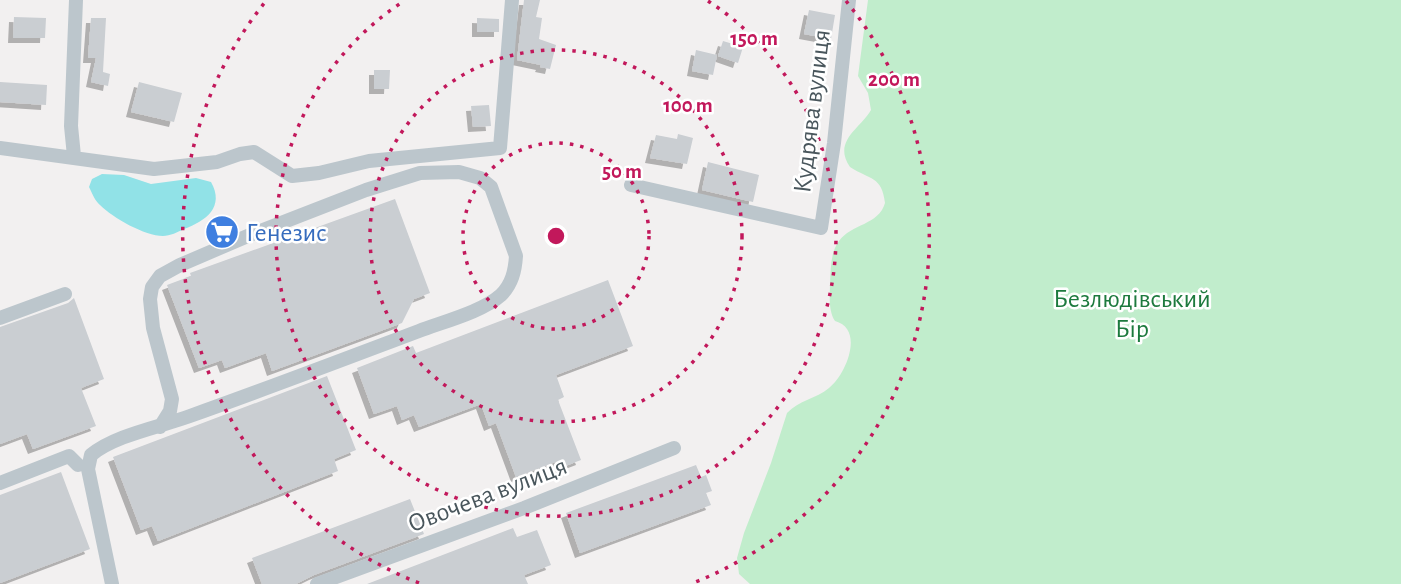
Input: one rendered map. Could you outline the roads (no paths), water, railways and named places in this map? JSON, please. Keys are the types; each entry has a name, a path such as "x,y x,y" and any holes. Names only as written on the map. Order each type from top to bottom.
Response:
{"street":[{"path":"74,156 71,126 76,0"},
{"path":"0,148 154,169 217,162 254,152 292,176 319,173 369,161 500,148 512,0"},
{"name":"Кудрява вулиця","path":"631,185 821,228 834,144 849,0"},
{"path":"112,584 88,464 91,455 97,450 160,427 427,328 493,301 513,277 516,256 491,187 480,178 459,172 420,173 366,190 250,235 160,276 152,288 150,299 153,328 172,399 170,411 160,427"},
{"path":"0,318 65,294"},
{"name":"Овочева вулиця","path":"317,584 524,508 674,447"},
{"path":"0,483 69,456 78,465"}],"water":[{"path":"102,174 124,175 151,184 196,178 211,182 216,199 211,212 199,222 177,233 156,235 121,221 97,201 89,187 92,179"}],"place":[{"name":"Генезис","path":"222,232"}],"park label":[{"name":"Безлюдівський Бір","path":"1132,313"}]}
